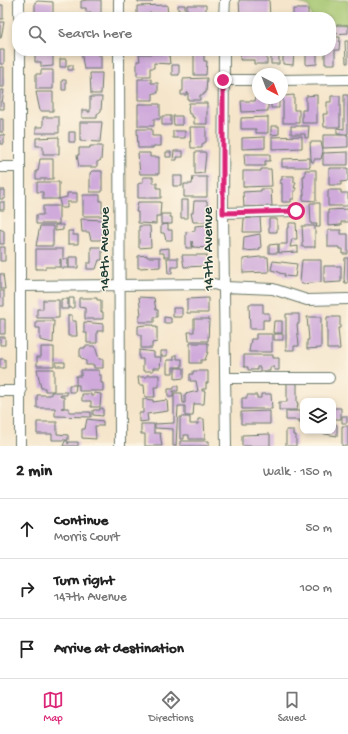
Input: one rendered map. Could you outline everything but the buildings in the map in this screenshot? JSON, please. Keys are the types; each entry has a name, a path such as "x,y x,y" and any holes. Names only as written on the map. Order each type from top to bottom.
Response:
{"street":[{"path":"19,0 20,12"},
{"path":"119,0 119,12"},
{"path":"224,12 225,0"},
{"path":"20,56 20,446"},
{"name":"148th Avenue","path":"119,56 120,446"},
{"name":"147th Avenue","path":"224,56 223,213 226,446"},
{"path":"223,80 252,80"},
{"path":"288,80 348,80"},
{"path":"0,167 20,167"},
{"path":"223,213 296,211"},
{"path":"20,286 214,284 224,287 273,289 307,300 348,299"},
{"path":"226,378 329,378"},
{"path":"0,391 20,391"}],"green space":[{"path":"292,0 348,0 348,24 336,24 336,12 310,12 309,6"}],"route":[{"path":"223,80 223,213 296,211"}]}
